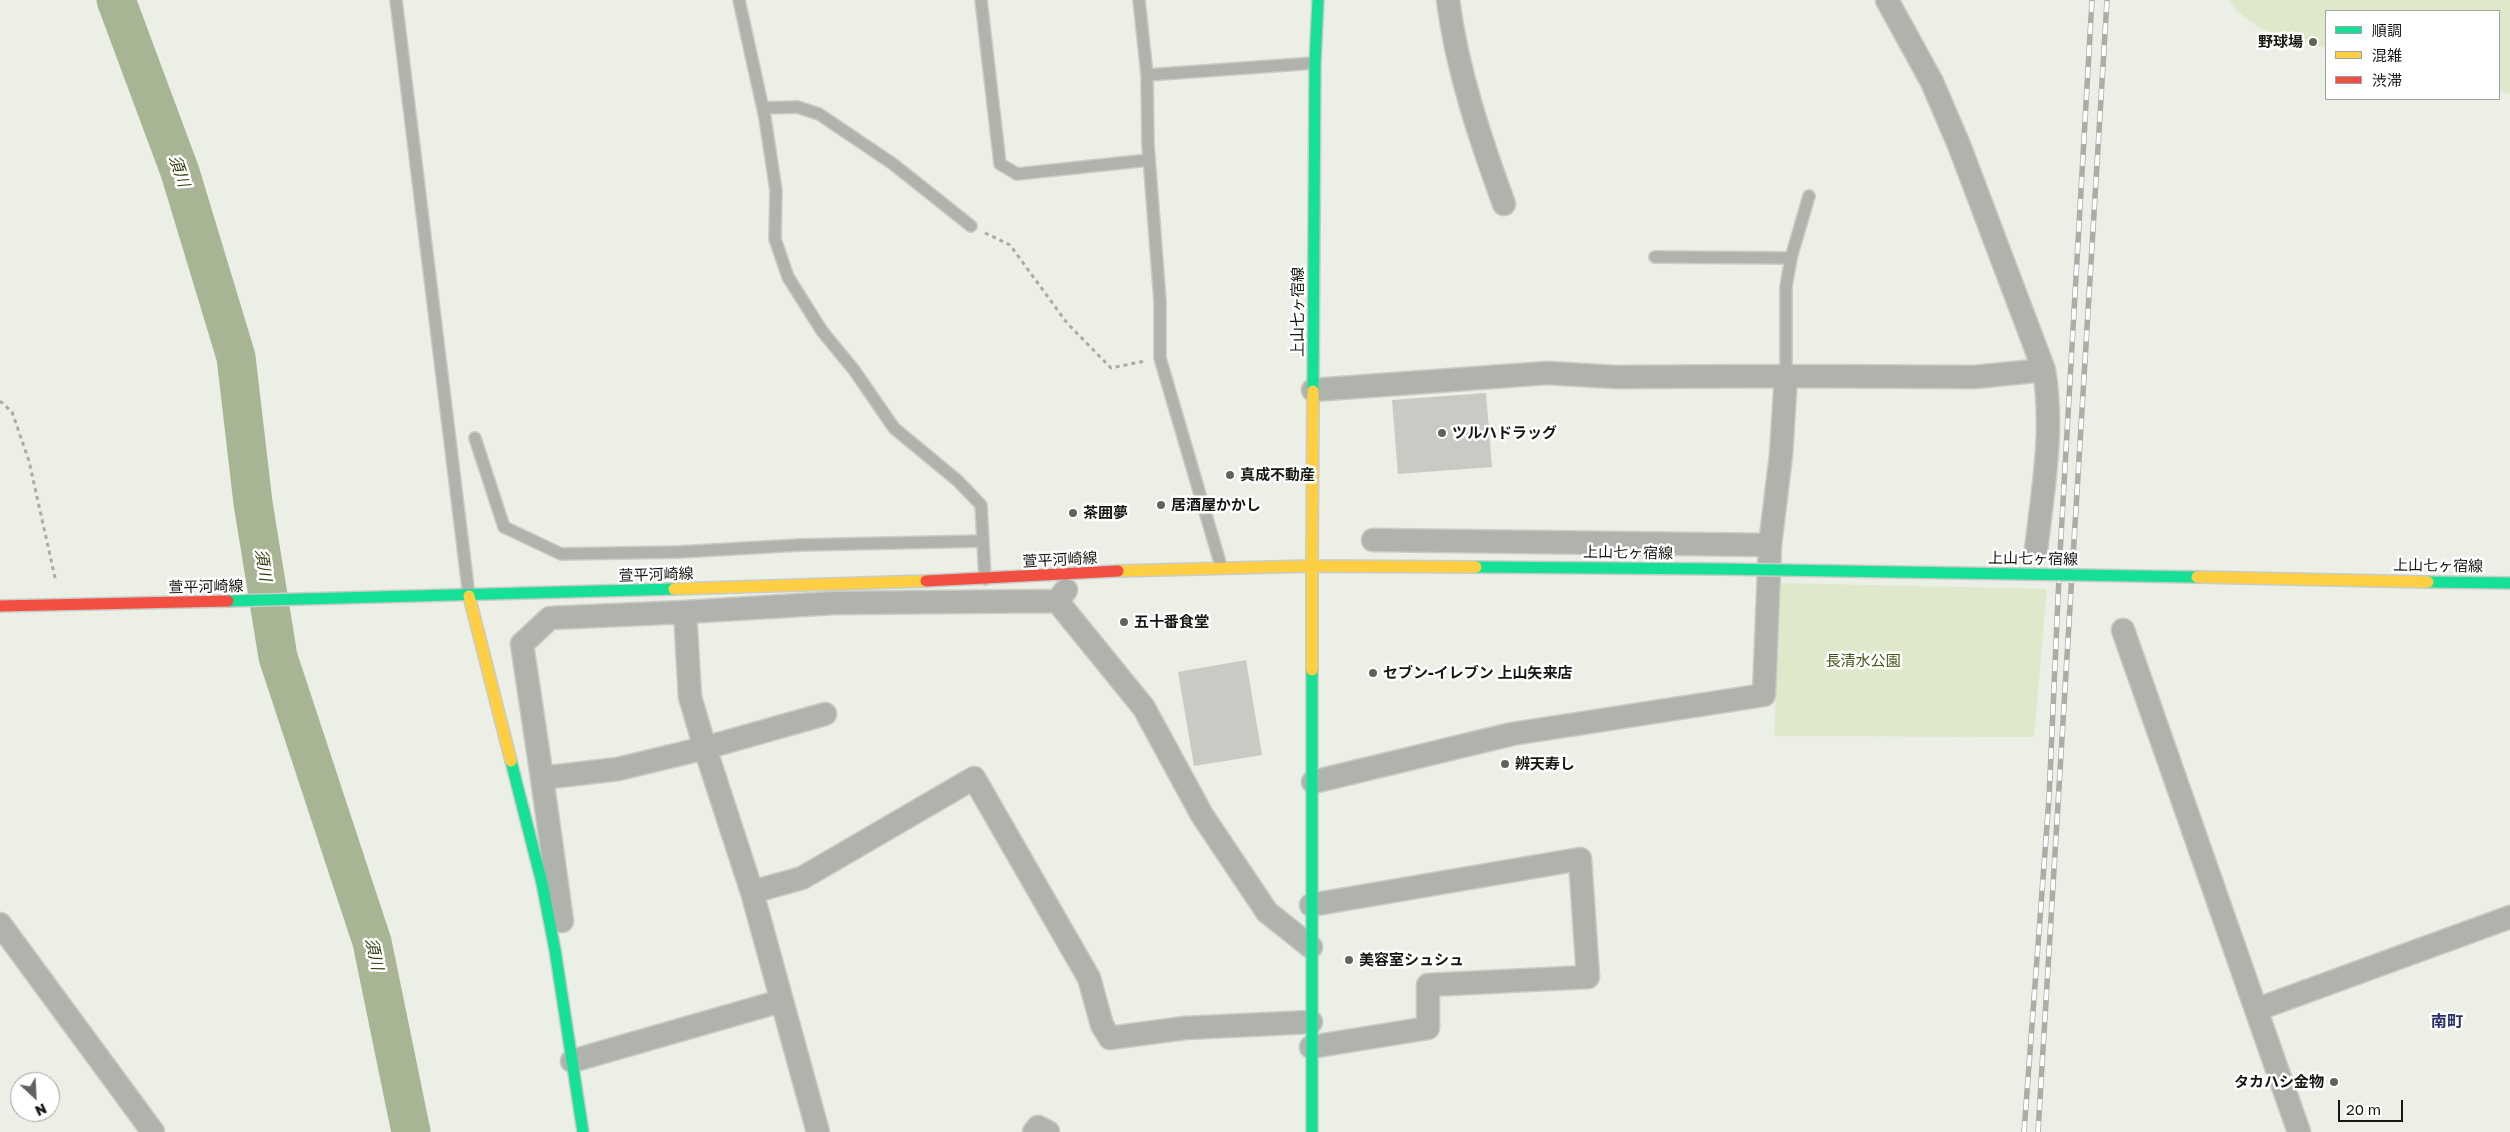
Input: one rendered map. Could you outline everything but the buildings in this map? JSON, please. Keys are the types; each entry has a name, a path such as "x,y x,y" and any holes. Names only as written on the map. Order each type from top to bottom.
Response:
{"main road":[{"name":"上山七ヶ宿線","path":"1318,0 1315,63 1312,566 1719,569 2510,583"},
{"name":"萱平河崎線","path":"0,606 440,597 985,579 1221,566 1312,566"},
{"path":"1312,566 1312,1132"},
{"path":"469,596 542,882 558,969 583,1132"}],"street":[{"path":"1448,0 1464,78 1482,144 1504,204"},
{"path":"1886,0 1936,91 1959,145 2044,370 2049,396 2046,464 2036,550"},
{"path":"1312,390 1547,373 1616,378 1786,376 1975,377 2044,370"},
{"path":"1313,782 1512,734 1764,695 1770,545 1786,376"},
{"path":"1373,540 1770,545"},
{"path":"1057,601 1078,574"},
{"path":"558,969 562,923 522,644 550,618 834,603 1057,601"},
{"path":"1057,601 1144,708 1202,815 1267,912 1311,947"},
{"path":"685,612 690,697 752,892 818,1132"},
{"path":"2123,630 2258,1009 2299,1132"},
{"path":"542,778 618,769 705,748 825,714"},
{"path":"752,892 802,878 974,778 1090,978 1102,1025 1110,1038 1185,1028 1311,1022"},
{"path":"1311,905 1580,859 1588,977 1428,984 1428,1028 1311,1046"},
{"path":"2258,1009 2510,917"},
{"path":"0,924 153,1132"},
{"path":"572,1061 781,1001"},
{"path":"1034,1132 1038,1127 1048,1132"}],"lane":[{"path":"396,0 469,596"},
{"path":"739,0 763,108 776,191 775,239 788,277 822,331 854,370 894,428 958,481 981,505 985,579"},
{"path":"981,0 1000,164 1017,174 1149,160"},
{"path":"1139,0 1146,75 1149,160 1160,301 1160,358 1221,566"},
{"path":"1146,75 1315,63"},
{"path":"763,108 797,107 819,114 893,164 971,226"},
{"path":"1786,376 1786,287 1791,258 1809,196"},
{"path":"1655,257 1791,258"},
{"path":"475,438 504,527 561,554 679,552 800,544 983,541"}],"path":[{"path":"971,226 1010,245 1066,323 1112,368 1160,358"},
{"path":"0,401 12,412 29,461 61,605"}],"green space":[{"name":"野球場","path":"2228,0 2510,0 2510,94 2500,91 2500,10 2325,10 2325,48 2272,33 2249,20"},
{"name":"長清水公園","path":"1781,583 2047,589 2034,737 1774,736"}],"waterway":[{"name":"須川","path":"116,0 180,172 236,357 253,503 278,657 372,942 411,1132"}],"railway":[{"path":"2024,1132 2049,798 2060,554 2092,0"},
{"path":"2038,1132 2107,0"}],"traffic: fast":[{"path":"1313,391 1315,63 1318,0"},
{"path":"1476,567 1719,569"},
{"path":"1719,569 2197,577"},
{"path":"2428,582 2510,583"},
{"path":"228,601 674,589"},
{"path":"1312,670 1312,1132"},
{"path":"511,761 542,883 555,950 583,1132"}],"traffic: slow":[{"path":"1313,391 1312,566 1476,567"},
{"path":"1118,571 1312,566 1312,670"},
{"path":"2197,577 2428,582"},
{"path":"674,589 926,581"},
{"path":"469,596 511,761"}],"traffic: jam":[{"path":"926,581 1118,571"},
{"path":"0,606 228,601"}],"place":[{"name":"野球場","path":"2313,42"},
{"name":"ツルハドラッグ","path":"1442,433"},
{"name":"真成不動産","path":"1230,475"},
{"name":"居酒屋かかし","path":"1161,505"},
{"name":"茶囲夢","path":"1073,513"},
{"name":"五十番食堂","path":"1124,622"},
{"name":"セブン-イレブン 上山矢来店","path":"1373,673"},
{"name":"辨天寿し","path":"1505,764"},
{"name":"美容室シュシュ","path":"1349,960"},
{"name":"タカハシ金物","path":"2334,1082"}],"district":[{"name":"南町","path":"2447,1022"}]}
